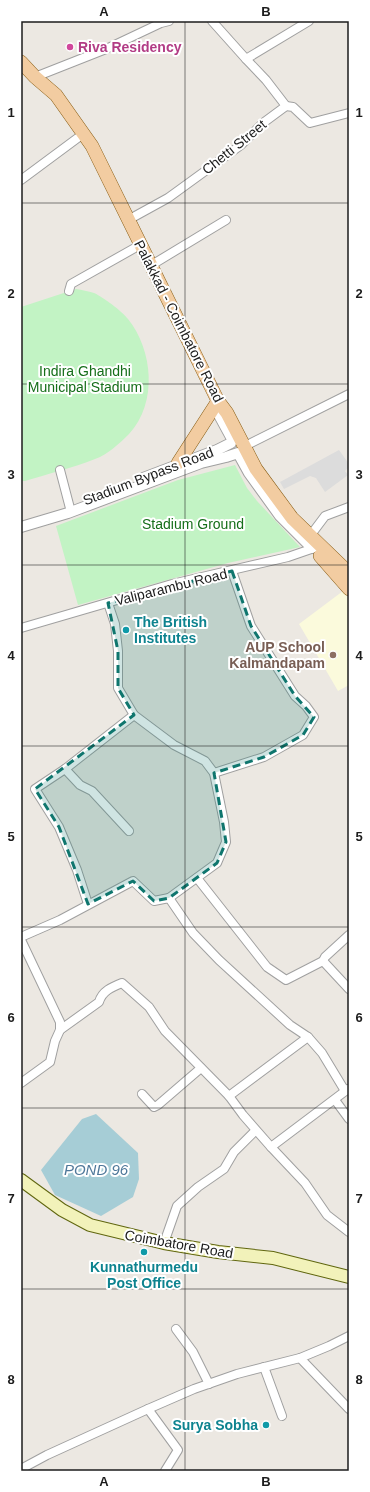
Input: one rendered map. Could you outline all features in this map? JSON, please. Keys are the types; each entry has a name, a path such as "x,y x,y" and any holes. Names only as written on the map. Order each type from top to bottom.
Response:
{"main road":[{"name":"Palakkad - Coimbatore Road","path":"21,62 35,77 56,95 92,146 218,401 227,413 241,450 292,518 315,543 349,589"},
{"path":"178,463 218,401"},
{"name":"Palakkad - Coimbatore Road","path":"315,543 349,572"},
{"name":"Coimbatore Road","path":"21,1180 62,1210 90,1225 164,1243 218,1252 274,1258 349,1277"}],"street":[{"path":"35,77 106,49 161,23 169,21"},
{"path":"212,21 262,76 286,106 293,107 310,123 336,118 349,113"},
{"path":"246,59 309,21"},
{"name":"Chetti Street","path":"128,220 168,198 241,145 263,123 286,106"},
{"path":"21,180 83,134"},
{"path":"150,266 226,220"},
{"path":"69,291 71,284 140,245"},
{"path":"21,527 201,463 226,457 349,394"},
{"name":"Stadium Bypass Road","path":"21,522 70,509 178,463 217,450 231,443 232,439 219,415 218,401"},
{"path":"60,470 70,509"},
{"path":"315,543 325,516 349,507"},
{"name":"Valiparambu Road","path":"21,628 172,584 288,557 315,543"},
{"path":"214,773 264,757 303,735 314,717 306,706 295,696 251,626 232,571"},
{"path":"21,1082 50,1062 55,1041 60,1030 60,1022 21,938 60,920 133,881 154,901 169,898 217,863 226,842 224,822 214,773 205,761 174,745 134,715 118,688 118,651 115,624 108,603"},
{"path":"88,904 77,870 60,827 35,789 64,769 134,715"},
{"path":"64,769 80,785 92,791 129,831"},
{"path":"197,878 267,967 286,980 323,961 325,957 349,935"},
{"path":"169,898 193,933 219,960 290,1025 308,1037 322,1053 347,1090 271,1147"},
{"path":"323,961 349,989"},
{"path":"60,1030 99,1002 100,996 108,989 122,983 149,1007 165,1031 229,1096 255,1131 305,1183 327,1215 349,1232"},
{"path":"229,1096 308,1037"},
{"path":"142,1094 154,1107 201,1068"},
{"path":"335,1100 349,1119"},
{"path":"164,1243 177,1206 198,1187 224,1169 234,1152 255,1131"},
{"path":"176,1329 193,1352 209,1384"},
{"path":"21,1469 47,1455 148,1409 209,1384 237,1374 300,1358 349,1336"},
{"path":"300,1358 349,1409"},
{"path":"264,1367 282,1416"},
{"path":"148,1409 178,1450 165,1471"}],"highlighted area":[{"path":"232,571 251,626 295,696 314,717 303,735 264,757 214,773 226,842 217,863 169,898 154,901 133,881 88,904 59,827 35,789 134,715 118,688 118,651 108,603"}],"shaded area":[{"path":"339,450 349,464 349,467 345,471 348,475 325,492 316,478 310,476 284,489 280,482"},
{"name":"AUP School Kalmandapam","path":"343,591 349,599 349,685 338,691 299,624"}],"green space":[{"name":"Indira Ghandhi Municipal Stadium","path":"76,289 94,293 117,308 128,319 136,332 143,346 149,376 145,407 129,434 104,455 69,468 21,481 21,307"},
{"name":"Stadium Ground","path":"235,465 247,488 257,501 300,547 228,563 78,605 56,526 178,480"}],"water":[{"name":"POND 96","path":"96,1114 138,1153 139,1179 133,1197 101,1216 55,1195 41,1170 82,1119"}],"place":[{"name":"Riva Residency","path":"70,47"},
{"name":"The British Institutes","path":"126,630"},
{"name":"AUP School Kalmandapam","path":"333,655"},
{"name":"Kunnathurmedu Post Office","path":"144,1252"},
{"name":"Surya Sobha","path":"266,1425"}]}
